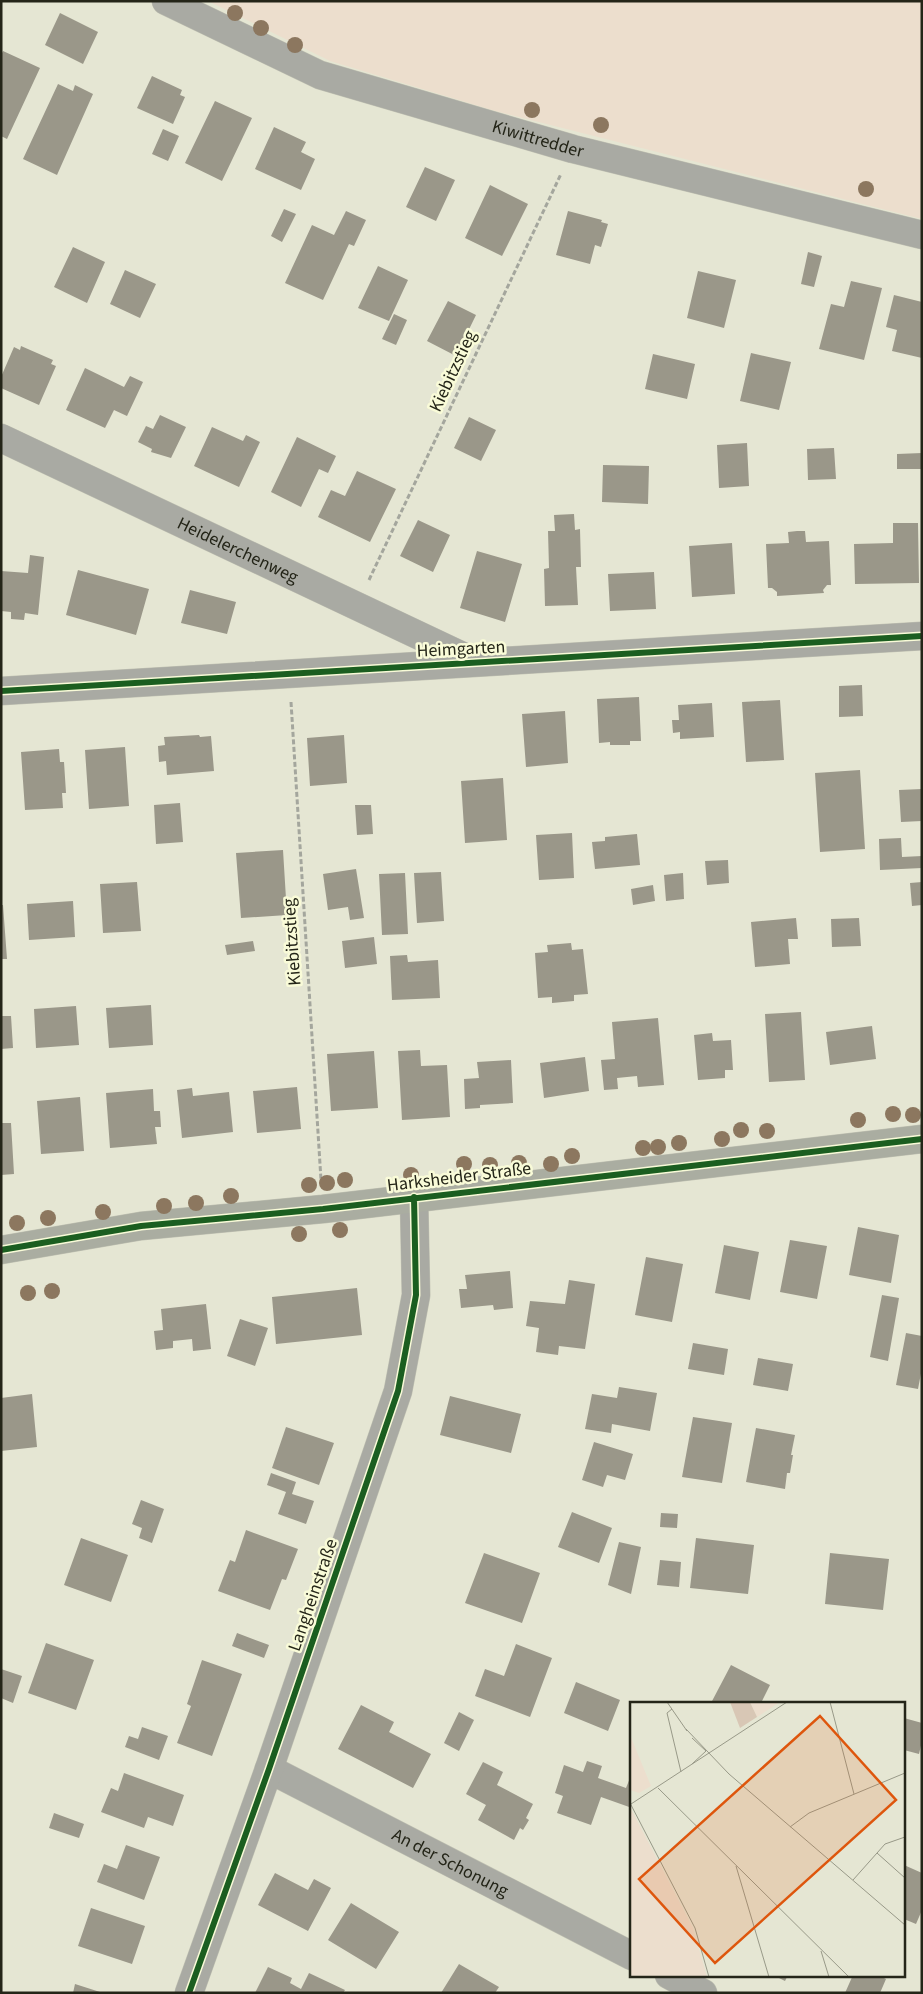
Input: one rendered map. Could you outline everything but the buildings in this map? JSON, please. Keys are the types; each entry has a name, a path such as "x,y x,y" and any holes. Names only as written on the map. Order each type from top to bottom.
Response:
{"main road":[{"name":"Harksheider Straße","path":"1,1250 142,1226 323,1209 922,1139"}],"street":[{"name":"Kiwittredder","path":"166,1 320,75 573,149 922,235"},
{"name":"Heidelerchenweg","path":"1,438 476,663"},
{"name":"Heimgarten","path":"1,691 922,636"},
{"name":"Langheinstraße","path":"189,1993 269,1768 398,1392 416,1294 414,1197"},
{"name":"An der Schonung","path":"269,1768 630,1955"},
{"path":"671,1976 703,1993"}],"shaded area":[{"path":"208,1 922,1 922,219 495,111 330,61"}],"cycle path":[{"path":"1,691 922,636"},
{"path":"1,1250 141,1226 323,1209 922,1139"},
{"path":"189,1993 269,1769 398,1391 416,1295 414,1197"}]}
